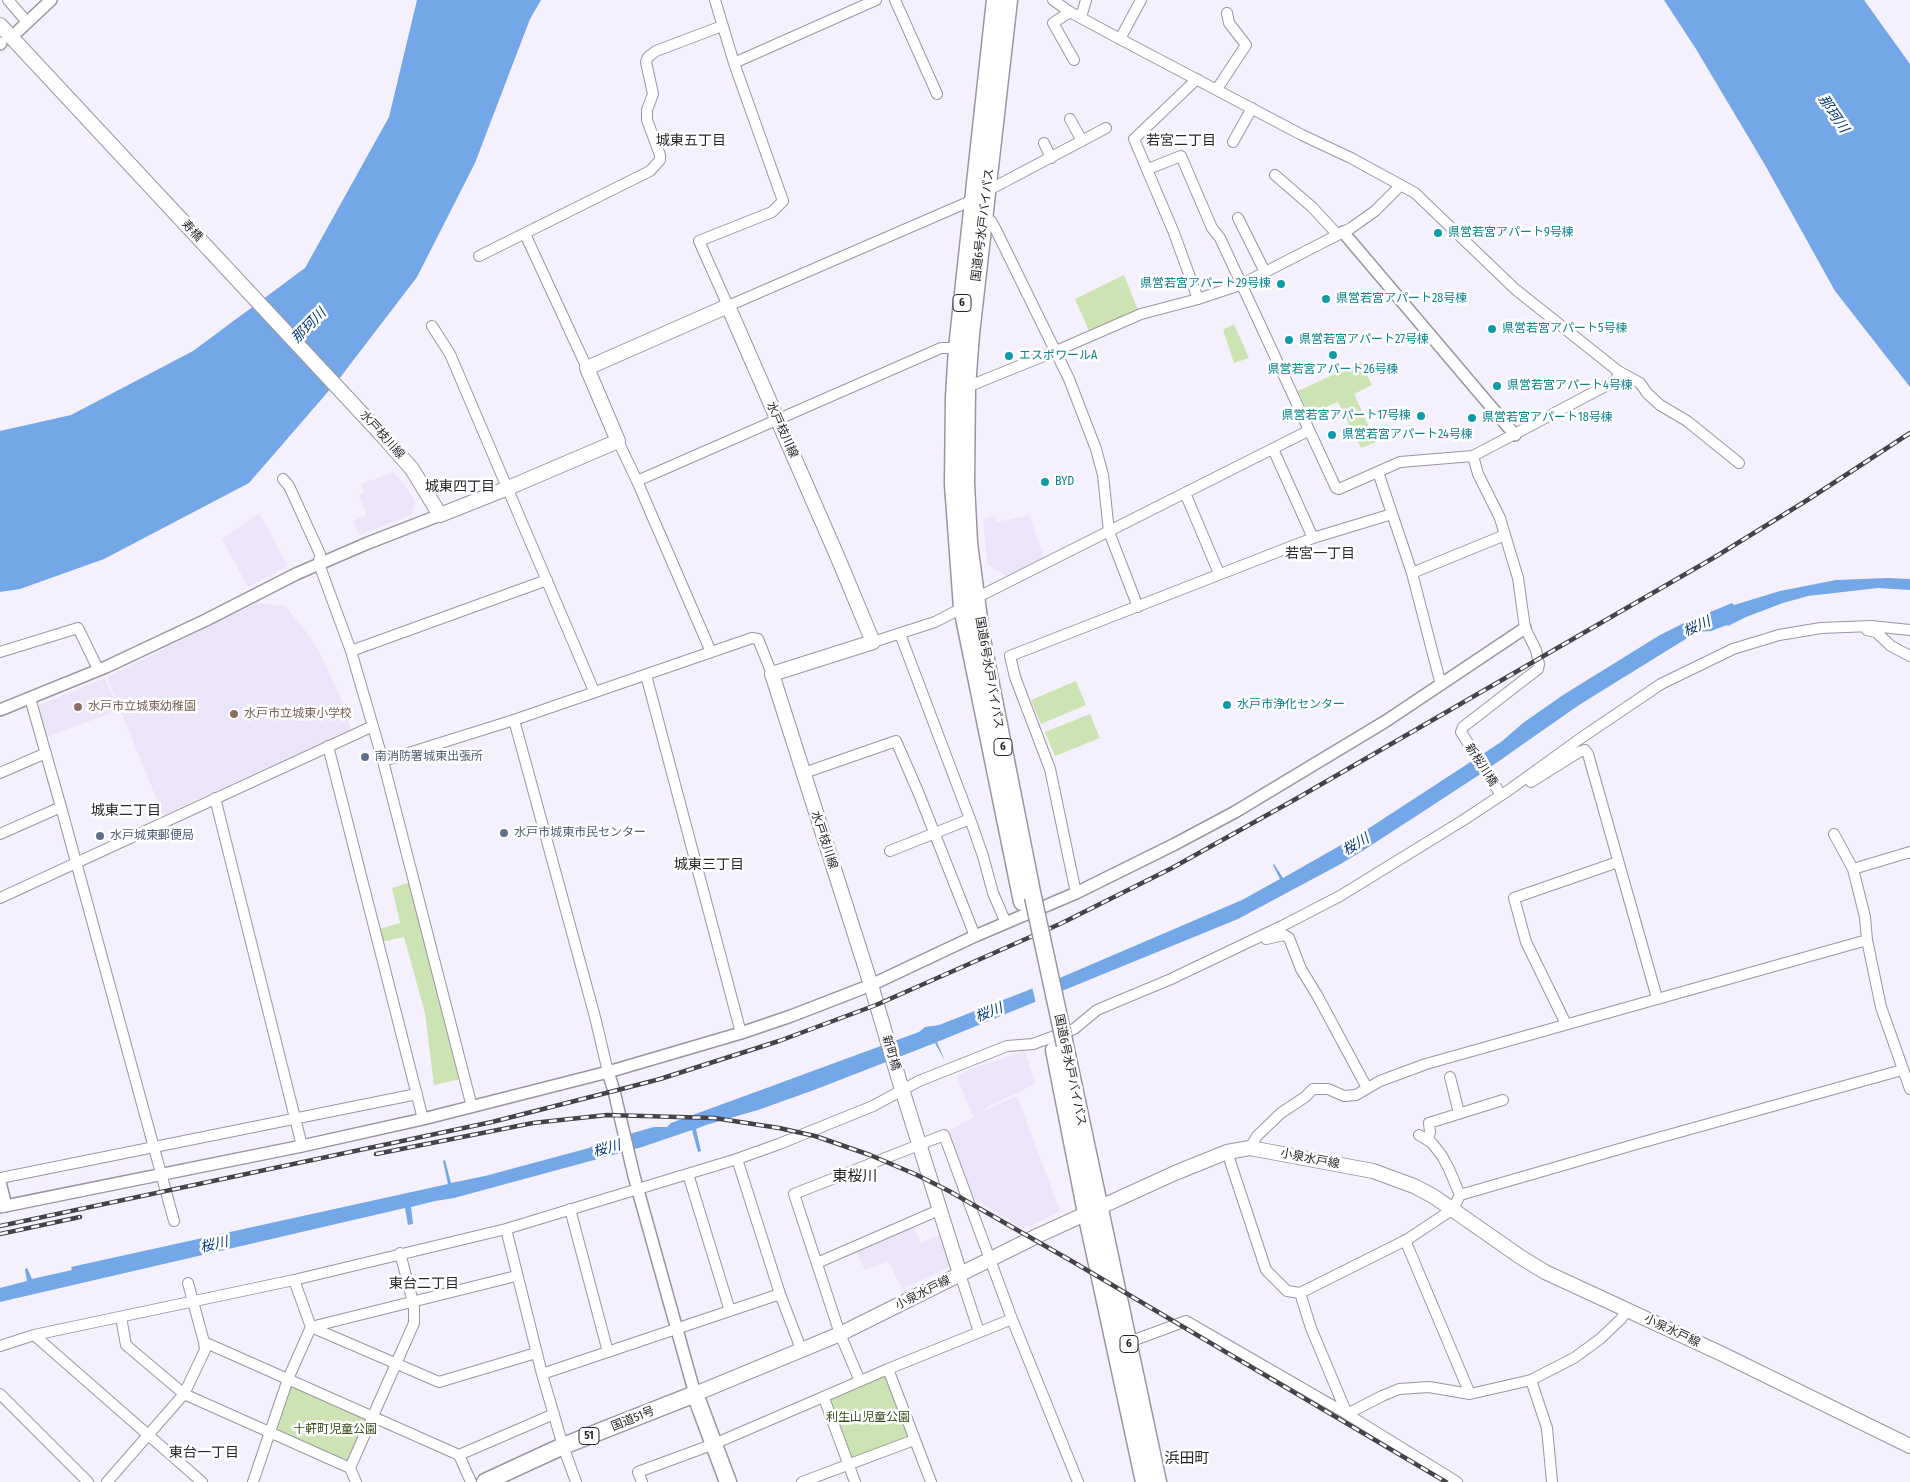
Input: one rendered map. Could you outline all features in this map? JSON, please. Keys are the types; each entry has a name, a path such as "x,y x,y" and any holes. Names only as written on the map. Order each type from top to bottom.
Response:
{"highway":[{"name":"国道6号水戸バイパス","path":"997,2 982,197 957,348 954,397 953,484 962,608 1027,899 1093,1210 1144,1482"},
{"name":"国道6号水戸バイパス","path":"982,197 984,219 967,387 966,483 969,542 985,660 1027,899"},
{"name":"国道6号水戸バイパス","path":"1093,1210 1129,1342 1158,1482"},
{"path":"695,1394 728,1482"},
{"name":"国道51号","path":"485,1482 564,1446 695,1394"}],"main road":[{"name":"寿橋","path":"0,25 353,404"},
{"name":"水戸枝川線","path":"728,306 872,642"},
{"path":"440,515 618,441 587,368 728,306"},
{"name":"水戸枝川線","path":"353,404 412,469 440,515"},
{"path":"772,674 872,642"},
{"name":"水戸枝川線","path":"772,674 882,1024"},
{"name":"新町橋","path":"882,1024 901,1086"},
{"path":"901,1086 960,1274"},
{"name":"小泉水戸線","path":"695,1394 840,1334 1093,1210 1227,1152 1250,1148 1384,1174 1414,1186 1453,1209 1545,1272 1720,1353 1910,1446"}],"street":[{"path":"8,0 27,22"},
{"path":"18,31 51,0"},
{"path":"715,0 734,63 783,201 772,212 699,241 728,306 872,242 982,197 1106,128"},
{"path":"734,63 876,0"},
{"path":"895,0 937,94"},
{"path":"1053,0 1070,12 1120,39 1415,193 1515,289 1618,371 1640,383 1647,393 1660,405 1687,421 1740,463"},
{"path":"1081,17 1086,0"},
{"path":"1120,39 1141,0"},
{"path":"1070,12 1053,23 1074,60"},
{"path":"1217,89 1246,45 1229,23 1227,13"},
{"path":"479,256 650,171 660,160 660,154 647,120 647,110 653,94 646,62 648,57 656,51 722,26"},
{"path":"1197,79 1134,139 1148,169 1198,299"},
{"path":"1233,142 1252,108"},
{"path":"1070,119 1082,141"},
{"path":"1044,143 1051,158"},
{"path":"1148,169 1181,156 1336,488 1339,489 1400,462 1473,456 1617,380 1618,371"},
{"path":"1275,175 1312,206 1340,233 1515,435"},
{"path":"967,387 1056,352 1141,314 1198,299 1240,285 1351,228 1375,211 1400,185"},
{"path":"1238,218 1265,272"},
{"path":"984,219 991,221 994,226 1069,378 1096,449 1106,496 1109,532 1138,607"},
{"path":"524,234 587,368"},
{"path":"432,326 450,354 594,691"},
{"path":"637,481 941,348 957,348"},
{"path":"872,642 935,622 962,608 976,598 1308,431"},
{"path":"618,441 712,652"},
{"path":"1273,449 1313,538"},
{"path":"0,1182 3,1206 302,1146 424,1119 608,1072 741,1033 871,985 975,936 1117,874 1235,812 1386,721 1525,628 1518,578 1500,518 1478,474 1473,456"},
{"path":"1378,472 1412,573 1442,685"},
{"path":"283,479 289,486 320,554 320,564 351,651 374,726 472,1107"},
{"path":"1184,493 1218,570"},
{"path":"1076,893 1050,769 1015,677 1010,656 1313,538 1392,514"},
{"path":"0,710 98,669 206,620 320,564 440,515"},
{"path":"1412,573 1505,535"},
{"path":"351,651 547,580"},
{"path":"0,1346 34,1336 294,1280 506,1229 737,1159 873,1106 901,1086 1007,1046 1033,1044 1074,1029 1096,1010 1171,979 1250,942 1340,896 1503,792 1630,704 1681,673 1733,648 1779,635 1821,628 1871,626 1910,630"},
{"path":"1847,627 1876,632 1891,646 1910,656"},
{"path":"0,652 78,628 98,669"},
{"name":"新桜川橋","path":"1503,792 1464,739 1461,732 1463,727 1538,669 1536,650 1525,628"},
{"path":"900,634 970,819 993,893 1006,923"},
{"path":"383,761 514,720 752,638 758,639 772,674"},
{"path":"646,675 741,1033"},
{"path":"30,698 163,1174 174,1220"},
{"path":"514,720 595,1017 637,1188 695,1394"},
{"path":"0,898 374,726"},
{"path":"804,772 896,741 935,833 975,936"},
{"path":"328,746 424,1119"},
{"path":"1503,792 1535,780 1579,752 1584,750 1588,754 1657,998"},
{"path":"0,774 46,753"},
{"path":"215,798 302,1146"},
{"path":"0,834 61,807"},
{"path":"890,851 970,819"},
{"path":"1834,834 1853,869 1865,917 1867,940 1881,1008 1910,1089"},
{"path":"1853,869 1910,852"},
{"path":"1566,1024 1526,942 1514,898 1618,862"},
{"path":"1250,942 1284,935 1289,938 1301,969 1367,1088"},
{"path":"1250,1148 1257,1136 1281,1113 1305,1097 1313,1089 1328,1090 1344,1096 1356,1094 1380,1081 1426,1064 1867,940"},
{"path":"1227,1152 1266,1270 1287,1291 1300,1293 1405,1240 1453,1209 1460,1195 1902,1070"},
{"path":"1450,1077 1459,1113"},
{"path":"0,1178 417,1094"},
{"path":"1460,1195 1442,1156 1423,1138 1430,1132 1429,1123 1503,1100"},
{"path":"860,1381 840,1334 794,1194 944,1135 1012,1319 1078,1482"},
{"path":"737,1159 780,1294 801,1349"},
{"path":"688,1174 730,1311"},
{"path":"570,1209 608,1352"},
{"path":"817,1263 939,1210"},
{"path":"506,1229 536,1353 576,1482"},
{"path":"1405,1240 1470,1394"},
{"path":"350,1468 414,1323 413,1301 400,1253"},
{"path":"960,1274 979,1332"},
{"path":"311,1327 516,1276"},
{"path":"253,1482 288,1379 311,1327 294,1280"},
{"path":"107,1482 184,1394 204,1350 204,1342 188,1283"},
{"path":"1300,1293 1347,1414"},
{"path":"542,1374 780,1294"},
{"path":"1347,1414 1400,1389 1429,1387 1470,1394 1531,1380 1574,1358 1587,1349 1621,1319 1627,1310"},
{"path":"121,1316 126,1345 184,1394 269,1434 350,1468 356,1482"},
{"path":"642,1482 638,1472 714,1444 888,1369 1012,1319"},
{"path":"1129,1342 1186,1321 1347,1414 1453,1479"},
{"path":"311,1327 439,1382 536,1353"},
{"path":"34,1336 202,1482"},
{"path":"204,1342 459,1455 472,1482"},
{"path":"888,1369 931,1482"},
{"path":"1531,1380 1546,1428 1552,1482"},
{"path":"0,1394 88,1482"},
{"path":"824,1398 855,1482"},
{"path":"459,1455 554,1414"},
{"path":"802,1482 914,1440"},
{"path":"1437,1482 1453,1479"}],"shaded area":[{"path":"394,472 414,498 415,503 411,515 359,535 353,521 367,515 358,495 364,493 361,484"},
{"path":"259,513 288,566 248,587 222,539"},
{"path":"1029,515 1044,558 1006,576 987,564 983,519 995,516 997,522"},
{"name":"水戸市立城東小学校","path":"256,603 285,606 304,629 318,649 341,698 351,730 163,815 107,677"},
{"name":"水戸市立城東幼稚園","path":"105,678 119,710 47,737 39,705"},
{"path":"1025,1051 1035,1084 985,1108 986,1110 1017,1096 1060,1211 1024,1229 968,1195 945,1134 973,1117 957,1077 966,1071"},
{"path":"913,1224 921,1243 940,1235 949,1267 902,1289 888,1261 865,1270 856,1250"}],"green space":[{"path":"1124,275 1138,310 1089,331 1075,299"},
{"path":"1234,324 1249,358 1234,363 1223,330"},
{"path":"1361,362 1372,385 1354,394 1376,442 1361,448 1338,402 1309,414 1298,391"},
{"path":"1076,681 1086,705 1041,724 1031,700"},
{"path":"1090,714 1100,738 1055,756 1045,732"},
{"path":"411,882 461,1079 434,1085 425,1013 404,937 382,942 379,929 400,923 392,888"},
{"name":"利生山児童公園","path":"883,1374 908,1436 854,1459 850,1457 829,1403 830,1400 864,1386 864,1382"},
{"name":"十軒町児童公園","path":"292,1387 368,1418 349,1458 345,1461 277,1431 276,1428 289,1388"}],"water":[{"name":"那珂川","path":"417,0 541,0 530,19 475,163 417,277 339,379 249,483 104,559 20,589 0,592 0,431 71,415 193,351 305,268 389,117"},
{"name":"那珂川","path":"1664,0 1864,0 1910,64 1910,387 1835,291 1765,165 1696,49"},
{"name":"桜川","path":"1910,579 1910,590 1878,588 1808,596 1783,603 1728,626 1711,631 1697,632 1579,705 1479,775 1337,866 1238,919 937,1042 945,1061 935,1043 814,1090 758,1110 706,1125 696,1129 701,1151 698,1152 692,1130 642,1147 454,1198 411,1207 413,1224 408,1225 405,1208 0,1302 0,1288 27,1281 25,1269 27,1268 32,1279 72,1270 71,1267 448,1184 443,1161 445,1160 451,1183 485,1176 589,1148 598,1143 654,1127 667,1127 671,1123 919,1032 925,1027 939,1025 1062,977 1242,900 1280,879 1274,864 1283,878 1357,836 1501,742 1523,723 1563,695 1660,635 1684,623 1732,603 1734,605 1780,591 1836,580"}],"pier":[{"path":"1058,976 1062,993 1036,1004 1032,986"}],"railway":[{"path":"0,1226 492,1122 660,1079 779,1041 876,1005 1062,923 1172,868 1294,800 1715,557 1910,433"},
{"path":"376,1154 533,1123 607,1115 714,1118 779,1128 815,1136 870,1155 949,1191 1075,1263 1446,1482"},
{"path":"0,1234 80,1217"}],"place":[{"name":"県営若宮アパート9号棟","path":"1438,233"},
{"name":"県営若宮アパート29号棟","path":"1281,284"},
{"name":"県営若宮アパート28号棟","path":"1326,299"},
{"name":"県営若宮アパート5号棟","path":"1492,329"},
{"name":"県営若宮アパート27号棟","path":"1289,340"},
{"name":"県営若宮アパート26号棟","path":"1333,355"},
{"name":"エスポワールA","path":"1009,356"},
{"name":"県営若宮アパート4号棟","path":"1497,386"},
{"name":"県営若宮アパート17号棟","path":"1421,416"},
{"name":"県営若宮アパート18号棟","path":"1472,418"},
{"name":"県営若宮アパート24号棟","path":"1332,435"},
{"name":"BYD","path":"1045,482"},
{"name":"水戸市浄化センター","path":"1227,705"},
{"name":"水戸市立城東幼稚園","path":"78,707"},
{"name":"水戸市立城東小学校","path":"234,714"},
{"name":"南消防署城東出張所","path":"365,757"},
{"name":"水戸市城東市民センター","path":"504,833"},
{"name":"水戸城東郵便局","path":"100,836"}],"district":[{"name":"城東五丁目","path":"691,141"},
{"name":"若宮二丁目","path":"1181,141"},
{"name":"城東四丁目","path":"460,487"},
{"name":"若宮一丁目","path":"1320,554"},
{"name":"城東二丁目","path":"126,811"},
{"name":"城東三丁目","path":"709,865"},
{"name":"東桜川","path":"855,1177"},
{"name":"東台二丁目","path":"424,1284"},
{"name":"東台一丁目","path":"204,1453"},
{"name":"浜田町","path":"1187,1459"}]}
